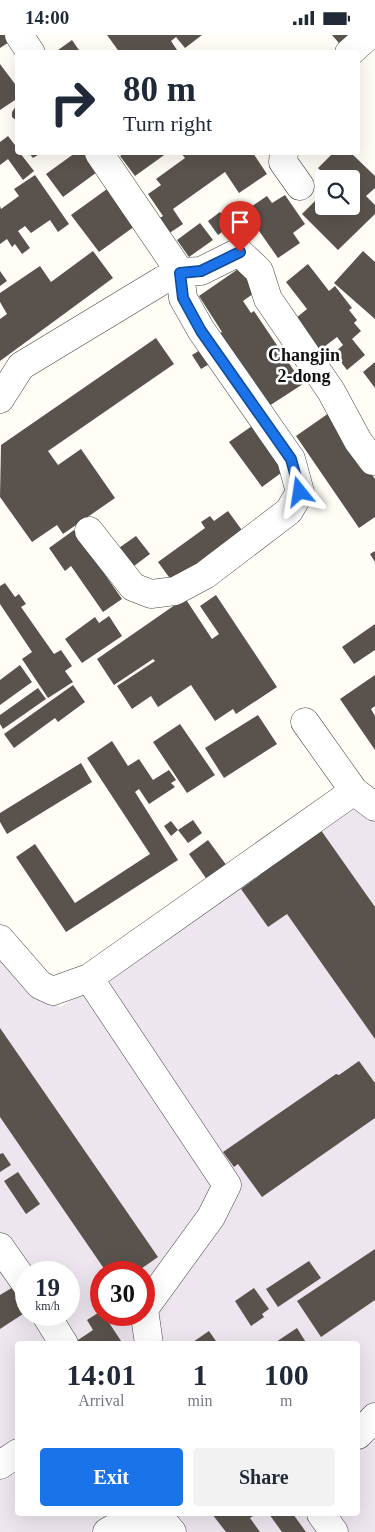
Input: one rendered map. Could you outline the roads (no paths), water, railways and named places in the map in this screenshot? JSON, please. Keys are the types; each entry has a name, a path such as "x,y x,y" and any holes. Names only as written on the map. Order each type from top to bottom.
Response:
{"street":[{"path":"19,35 28,50"},
{"path":"352,50 369,35"},
{"path":"89,531 133,587 151,594 175,591 205,575 289,511 300,492 291,459 201,331 183,298 180,273 99,155"},
{"path":"284,155 283,162 300,185"},
{"path":"0,399 21,366 163,280 180,273 201,271 240,252 259,271 268,299 331,391 358,441 373,461"},
{"path":"0,939 40,985 53,991 89,979 365,799 305,723"},
{"path":"89,979 227,1185 211,1217 170,1276 144,1309 149,1341"},
{"path":"0,1247 15,1268"},
{"path":"53,1326 62,1341"},
{"path":"360,1433 375,1417"},
{"path":"0,1465 15,1455"},
{"path":"322,1516 334,1532"},
{"path":"107,1532 118,1526 161,1519 172,1532"}],"district":[{"name":"Changjin 2-dong","path":"304,366"}]}
